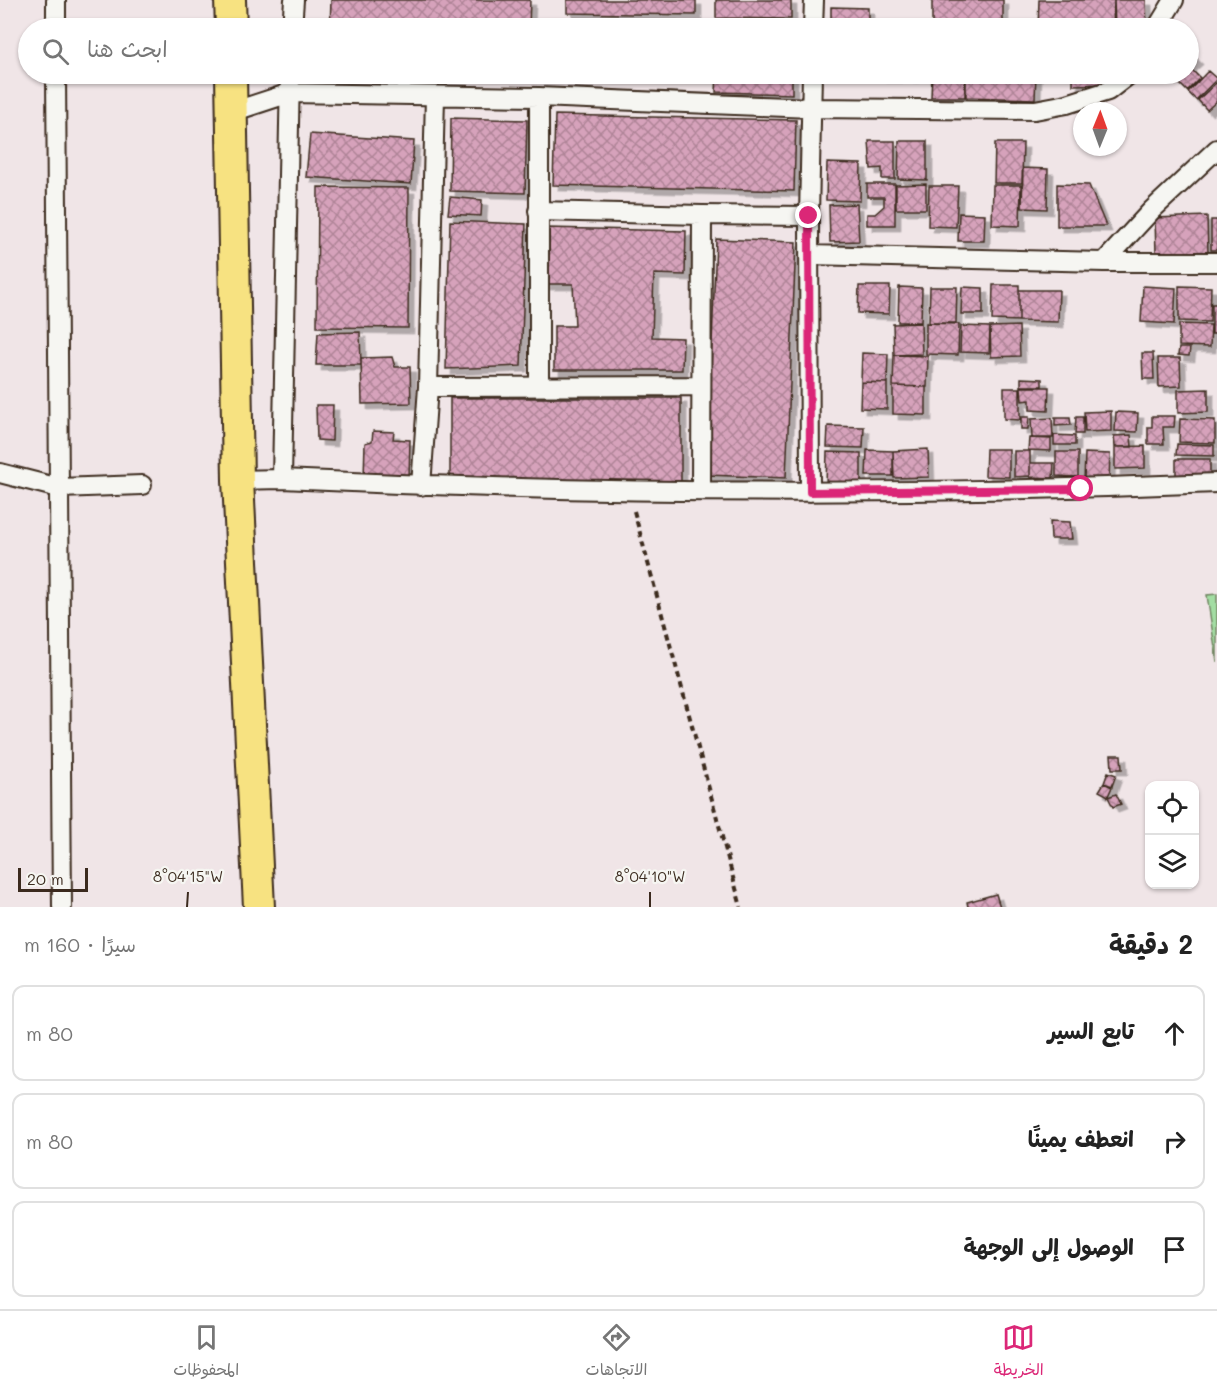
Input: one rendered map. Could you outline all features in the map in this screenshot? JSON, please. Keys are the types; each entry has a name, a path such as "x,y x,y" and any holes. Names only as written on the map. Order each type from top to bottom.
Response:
{"main road":[{"path":"230,0 231,18"},
{"path":"231,84 238,480 259,907"}],"street":[{"path":"56,0 56,18"},
{"path":"293,18 294,0"},
{"path":"813,18 814,0"},
{"path":"1163,18 1174,0"},
{"path":"56,84 62,907"},
{"path":"282,479 290,84"},
{"path":"810,492 809,216 812,84"},
{"path":"232,112 290,93 539,98 811,108 1035,110 1067,104 1108,91 1117,84"},
{"path":"421,486 428,387 435,96"},
{"path":"539,98 539,386"},
{"path":"1104,262 1152,210 1213,157"},
{"path":"538,211 702,216 809,216"},
{"path":"701,491 702,216"},
{"path":"809,255 1104,262 1217,262"},
{"path":"428,387 700,386"},
{"path":"0,473 59,488 142,485"},
{"path":"238,480 282,479 421,486 810,492 1081,489 1217,483"}],"path":[{"path":"628,490 741,907"}],"green space":[{"path":"1217,594 1217,662 1207,595"}],"building":[{"path":"331,0 530,0 529,18 330,18"},
{"path":"567,0 696,0 696,15 567,13"},
{"path":"716,0 791,0 791,18 716,18"},
{"path":"932,0 1003,0 1003,18 932,18"},
{"path":"1039,0 1114,0 1113,18 1038,18"},
{"path":"1114,0 1146,0 1147,18 1115,18"},
{"path":"831,7 868,8 868,18 831,18"},
{"path":"1208,71 1217,79 1196,100 1188,92 1196,84 1199,84 1199,80"},
{"path":"1217,82 1217,101 1207,110 1198,100"},
{"path":"716,84 792,84 792,94 716,92"},
{"path":"932,84 965,84 965,97 931,97"},
{"path":"966,84 1036,84 1035,99 966,97"},
{"path":"1180,84 1194,84 1187,91"},
{"path":"555,115 796,120 794,191 553,185"},
{"path":"451,118 527,120 525,193 450,191"},
{"path":"310,134 414,141 411,184 306,177"},
{"path":"869,141 895,141 895,179 882,179 882,168 871,169"},
{"path":"899,141 927,141 927,180 898,179"},
{"path":"995,143 1023,143 1022,183 994,183"},
{"path":"827,163 861,164 860,201 826,200"},
{"path":"1023,168 1048,169 1047,209 1022,208"},
{"path":"867,184 895,184 895,225 867,225 867,214 875,214 884,206 884,197 867,197"},
{"path":"926,184 926,209 896,209 896,185"},
{"path":"1057,184 1089,185 1106,226 1057,226"},
{"path":"993,185 1021,185 1020,226 992,225"},
{"path":"929,186 958,186 956,227 928,226"},
{"path":"318,187 409,188 408,328 317,327"},
{"path":"450,197 482,200 481,216 448,214"},
{"path":"857,204 859,241 830,242 829,205"},
{"path":"959,213 985,214 984,241 958,241"},
{"path":"1207,216 1208,252 1156,254 1155,218"},
{"path":"1211,220 1217,220 1217,250 1211,250"},
{"path":"450,221 526,224 521,366 446,369"},
{"path":"546,228 686,231 685,275 654,274 652,337 683,338 682,370 554,370 554,326 575,326 573,284 545,284"},
{"path":"716,239 796,242 786,478 707,475"},
{"path":"993,285 1019,285 1019,321 992,320"},
{"path":"859,286 890,286 889,314 858,313"},
{"path":"1143,286 1176,288 1174,324 1141,322"},
{"path":"1179,286 1211,287 1210,322 1179,321"},
{"path":"899,287 922,288 921,322 898,322"},
{"path":"930,287 957,287 956,323 929,323"},
{"path":"962,287 983,288 983,314 961,314"},
{"path":"1019,290 1059,290 1058,322 1019,321"},
{"path":"1212,304 1217,304 1217,334 1212,334"},
{"path":"921,323 922,354 894,355 893,324"},
{"path":"926,323 959,324 958,355 926,354"},
{"path":"1179,324 1211,325 1210,347 1179,346"},
{"path":"961,326 990,327 989,353 960,352"},
{"path":"1019,326 1020,356 991,357 990,327"},
{"path":"360,332 361,365 316,365 318,333"},
{"path":"1179,348 1190,348 1189,356 1178,355"},
{"path":"862,353 888,354 887,383 861,382"},
{"path":"1142,353 1153,353 1154,379 1143,379"},
{"path":"894,355 928,356 927,387 893,386"},
{"path":"392,357 395,367 410,367 411,403 362,404 361,358"},
{"path":"1158,358 1180,358 1181,386 1159,387"},
{"path":"1021,378 1042,379 1042,386 1021,386"},
{"path":"861,382 887,383 887,409 860,408"},
{"path":"893,386 926,387 926,415 893,414"},
{"path":"1021,387 1049,387 1048,411 1030,410 1030,400 1022,401"},
{"path":"1004,388 1020,388 1020,420 1004,419"},
{"path":"1208,389 1208,412 1178,413 1178,390"},
{"path":"450,398 681,398 681,482 450,482"},
{"path":"316,405 333,405 332,441 317,440"},
{"path":"1111,411 1111,431 1085,432 1084,412"},
{"path":"1116,412 1138,413 1137,432 1115,431"},
{"path":"1152,416 1175,416 1174,427 1163,427 1164,444 1148,444 1148,427 1152,427"},
{"path":"1021,417 1029,417 1028,429 1021,429"},
{"path":"1076,417 1083,417 1083,434 1075,434"},
{"path":"1052,418 1053,438 1032,438 1031,419"},
{"path":"1055,418 1070,418 1071,425 1055,426"},
{"path":"1180,419 1215,420 1215,443 1179,442"},
{"path":"828,426 864,427 863,448 827,447"},
{"path":"373,431 394,432 393,439 410,440 409,479 364,478 365,443 372,441"},
{"path":"1054,435 1075,436 1075,445 1054,445"},
{"path":"1131,435 1132,447 1115,447 1114,436"},
{"path":"1029,438 1051,439 1051,451 1028,450"},
{"path":"1177,444 1214,445 1214,456 1176,455"},
{"path":"1145,446 1145,468 1115,469 1115,447"},
{"path":"928,449 929,477 894,478 893,451"},
{"path":"986,449 1009,449 1009,477 985,476"},
{"path":"867,450 893,451 893,476 866,476"},
{"path":"1014,451 1030,451 1030,476 1014,477"},
{"path":"827,452 861,453 861,486 826,485"},
{"path":"1056,452 1078,452 1078,477 1056,476"},
{"path":"1085,453 1110,454 1109,480 1084,479"},
{"path":"1176,459 1210,459 1210,479 1176,478"},
{"path":"1030,463 1054,463 1053,478 1030,477"},
{"path":"1050,521 1070,522 1072,539 1051,539"},
{"path":"1111,755 1121,755 1122,769 1112,769"},
{"path":"1108,772 1116,775 1112,786 1104,783"},
{"path":"1104,783 1112,787 1108,796 1099,791"},
{"path":"1116,794 1121,804 1113,807 1108,797"},
{"path":"996,894 1000,907 968,907 967,902"}],"route":[{"path":"809,216 810,492 1081,489"}]}
